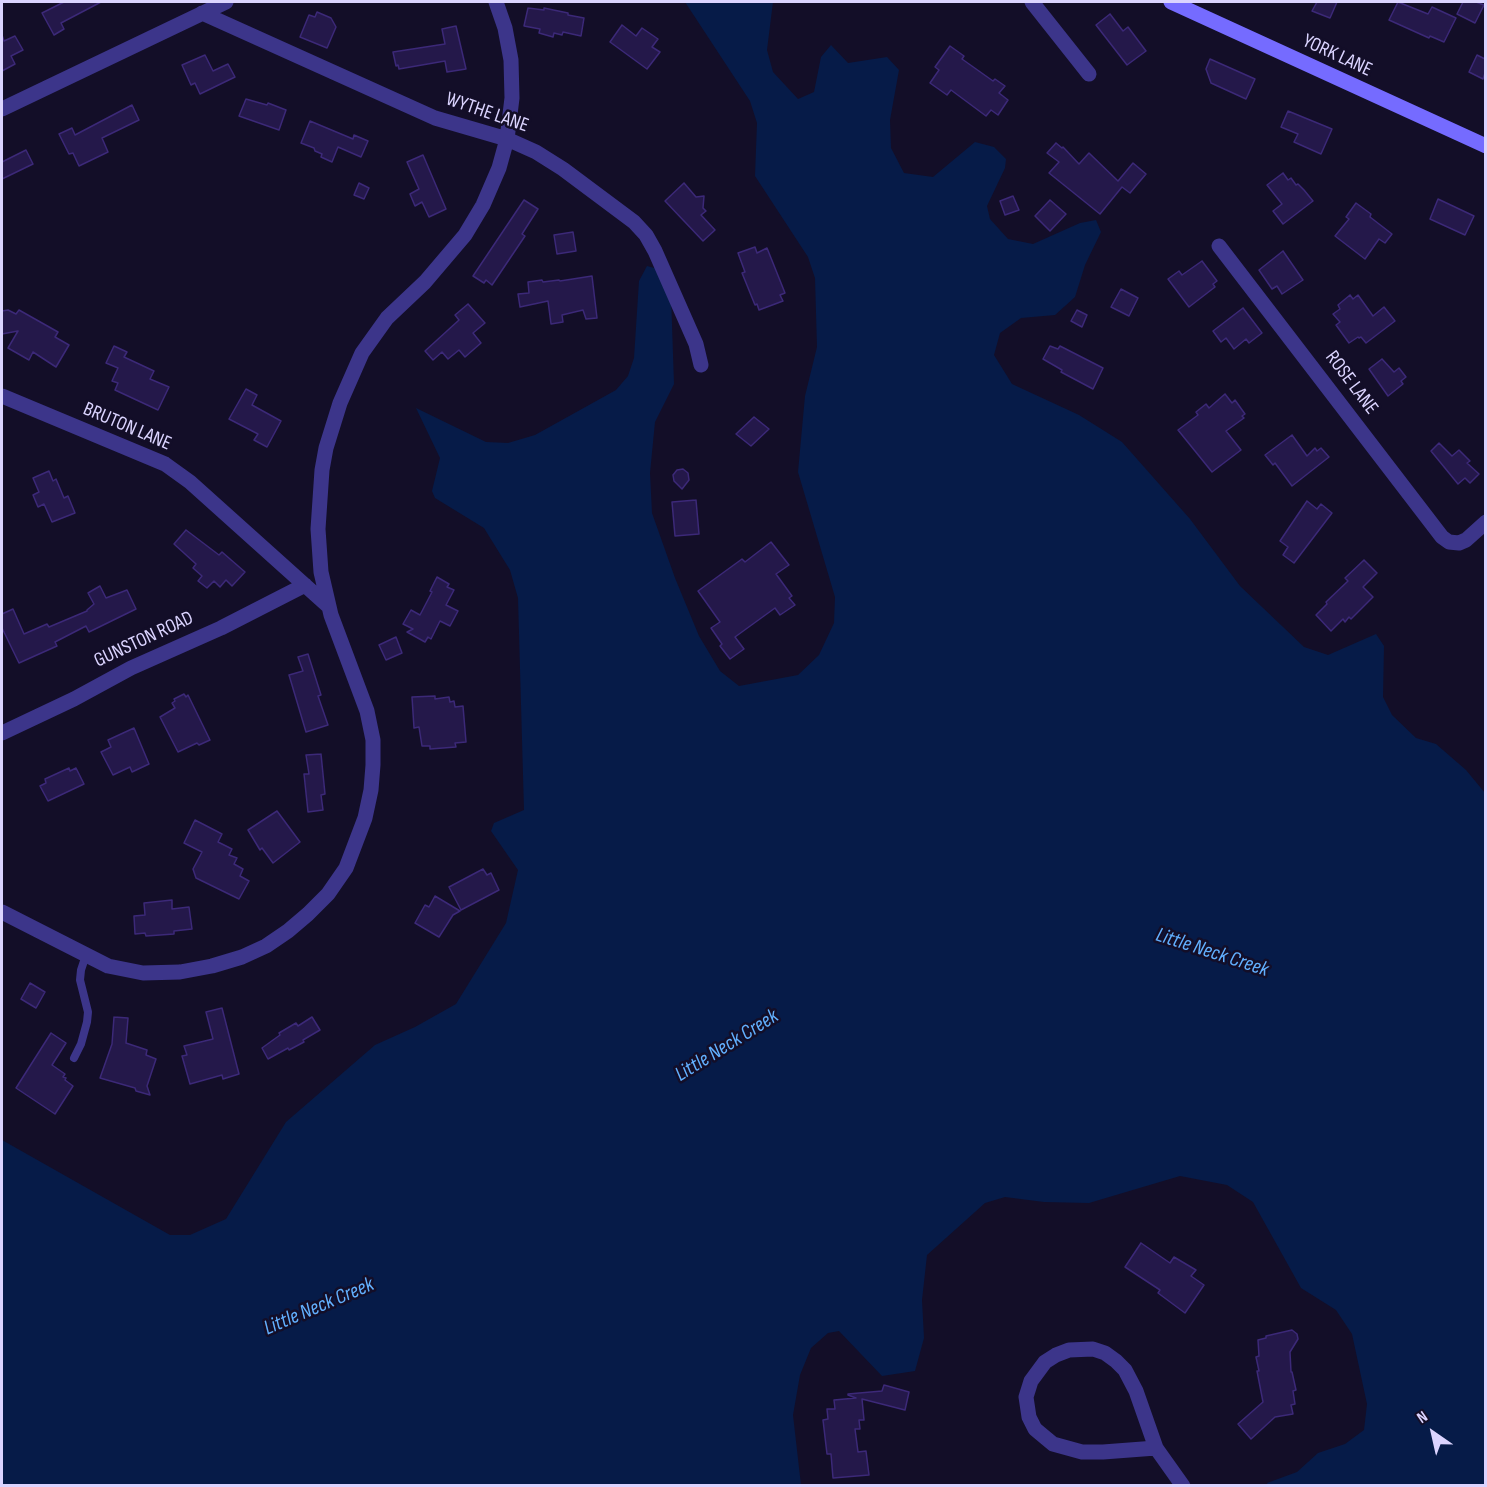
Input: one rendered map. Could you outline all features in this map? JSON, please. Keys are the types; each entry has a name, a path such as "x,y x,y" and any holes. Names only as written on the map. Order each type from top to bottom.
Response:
{"street":[{"path":"2,109 226,2"},
{"path":"2,912 108,966 143,973 180,972 242,957 266,946 308,914 339,879 353,852 365,818 374,765 373,740 364,701 327,605 318,541 322,470 326,448 348,383 362,353 377,331 465,235 483,205 500,168 507,139 512,98 511,60 505,28 496,2"},
{"path":"1032,2 1089,74"},
{"name":"YORK LANE","path":"1171,2 1485,146"},
{"name":"WYTHE LANE","path":"202,13 435,117 507,139 536,152 563,169 634,222 646,235 655,250 696,344 701,365"},
{"name":"ROSE LANE","path":"1219,246 1442,537 1459,543 1466,540 1485,522"},
{"name":"BRUTON LANE","path":"2,396 165,465 190,482 327,605"},
{"name":"GUNSTON ROAD","path":"2,733 305,585"},
{"path":"1156,1448 1082,1452 1053,1444 1035,1429 1026,1405 1027,1392 1038,1370 1056,1355 1082,1348 1105,1353 1116,1361 1125,1370 1136,1391 1156,1448 1183,1485"}],"lane":[{"path":"74,1059 87,1022 88,1012 80,980 86,956"}],"water":[{"name":"Little Neck Creek","path":"685,2 773,2 767,50 773,72 798,99 814,92 821,57 831,45 848,63 887,57 899,70 890,120 891,148 904,173 933,177 975,142 994,147 1006,159 1005,168 987,206 990,219 1008,239 1033,244 1080,223 1096,220 1101,232 1085,265 1075,297 1055,315 1021,318 1000,333 994,355 1012,384 1079,415 1122,442 1190,519 1240,586 1304,647 1328,655 1376,634 1384,646 1383,697 1392,715 1416,738 1436,744 1466,770 1485,793 1485,1485 1268,1485 1267,1483 1297,1472 1318,1453 1345,1444 1364,1430 1367,1404 1352,1334 1336,1310 1301,1288 1253,1202 1227,1185 1180,1176 1089,1203 1044,1202 1005,1197 985,1203 927,1255 922,1300 924,1338 915,1371 882,1376 839,1331 828,1333 811,1348 800,1375 793,1415 801,1485 2,1485 2,1140 170,1235 190,1235 226,1219 286,1122 375,1045 415,1027 456,1004 506,923 518,870 491,831 494,823 524,810 518,598 510,570 484,528 435,498 432,491 440,458 416,408 486,442 508,443 535,435 616,390 628,376 634,358 639,281 647,266 658,269 671,295 674,384 655,422 650,473 652,513 699,636 720,671 739,686 798,675 819,655 834,623 835,597 798,472 805,396 817,347 815,278 808,257 755,176 757,123 750,101"}],"building":[{"path":"64,2 101,2 61,23 64,29 54,35 42,13"},
{"path":"1317,2 1337,2 1330,18 1312,11"},
{"path":"1398,2 1428,14 1432,7 1456,18 1444,42 1430,36 1429,38 1389,20"},
{"path":"1463,2 1476,2 1484,5 1475,23 1457,14"},
{"path":"528,8 544,10 544,8 584,18 581,36 563,32 562,35 554,33 553,37 539,33 540,29 524,26"},
{"path":"317,12 331,18 336,27 327,48 300,37 309,15 315,17"},
{"path":"1110,14 1123,31 1128,27 1146,51 1127,65 1096,25"},
{"path":"622,25 636,36 642,28 658,39 652,47 660,52 647,69 610,42"},
{"path":"456,26 466,69 447,72 445,61 399,69 398,65 396,66 393,52 445,44 442,29"},
{"path":"2,35 4,41 15,36 23,50 11,56 15,64 2,71"},
{"path":"950,46 964,56 962,59 993,81 995,79 1005,86 999,93 1008,100 998,115 991,110 986,116 951,90 947,95 930,83 939,70 935,67"},
{"path":"205,55 213,71 228,64 235,77 200,94 195,83 191,85 182,65"},
{"path":"1477,55 1485,59 1483,79 1469,72"},
{"path":"1210,59 1255,79 1246,99 1211,83 1206,69"},
{"path":"246,99 267,105 268,103 286,110 279,130 239,116"},
{"path":"132,105 139,120 102,138 108,152 79,166 73,153 69,154 59,134 72,128 75,135"},
{"path":"1288,111 1332,129 1321,154 1294,142 1298,134 1281,127"},
{"path":"310,121 353,139 354,135 368,141 361,157 338,147 332,162 321,157 322,154 314,148 301,143"},
{"path":"1056,143 1079,164 1089,153 1118,181 1133,163 1146,174 1130,193 1122,187 1100,214 1049,173 1059,162 1047,153"},
{"path":"26,150 33,164 2,179 2,162"},
{"path":"423,155 446,209 429,217 422,202 415,206 410,194 419,189 407,162"},
{"path":"1283,173 1288,180 1291,178 1296,185 1298,184 1313,201 1283,224 1273,211 1282,204 1267,185"},
{"path":"359,183 369,188 364,199 354,195"},
{"path":"684,183 696,197 704,196 703,208 706,211 701,215 715,230 703,241 665,201"},
{"path":"1013,196 1019,210 1005,215 1000,201"},
{"path":"1438,199 1474,216 1465,235 1430,219"},
{"path":"524,200 538,209 522,234 525,236 492,285 486,280 484,283 473,276"},
{"path":"1050,200 1066,214 1050,231 1035,216"},
{"path":"1356,203 1392,234 1385,243 1379,239 1365,259 1335,236 1349,219 1346,217"},
{"path":"573,232 576,251 557,254 554,235"},
{"path":"755,247 757,253 767,248 785,293 780,295 783,301 759,310 742,273 745,272 738,253"},
{"path":"1283,251 1303,280 1282,294 1277,286 1272,289 1259,270"},
{"path":"1202,261 1217,281 1213,284 1215,287 1189,307 1168,279 1179,271 1182,275"},
{"path":"592,276 597,318 586,319 583,310 562,315 563,322 551,324 548,301 520,307 518,294 529,293 528,282 560,281"},
{"path":"1121,289 1138,298 1129,316 1111,307"},
{"path":"1350,295 1353,299 1358,295 1373,316 1384,307 1395,321 1366,343 1358,337 1349,343 1336,325 1340,322 1333,314 1340,309 1338,305"},
{"path":"468,304 485,323 473,333 481,343 465,357 459,350 448,359 442,352 433,360 425,351 459,320 455,315"},
{"path":"1243,308 1262,333 1249,343 1246,339 1234,349 1226,338 1221,342 1213,331"},
{"path":"8,310 16,314 19,310 58,332 55,337 69,345 56,367 33,352 29,360 8,348 18,331 2,334 2,311"},
{"path":"1077,310 1087,315 1082,327 1071,321"},
{"path":"114,346 127,352 124,357 154,371 150,379 169,387 158,410 115,390 118,383 112,381 118,368 106,363"},
{"path":"1050,346 1058,349 1060,346 1103,368 1093,389 1061,372 1062,370 1043,359"},
{"path":"1382,359 1394,372 1399,368 1406,377 1401,381 1403,384 1388,396 1369,369"},
{"path":"246,389 257,395 252,405 281,421 267,447 254,440 258,434 229,419"},
{"path":"1225,394 1232,403 1235,400 1245,414 1242,416 1244,418 1226,431 1241,450 1212,472 1178,430 1198,415 1196,412 1206,404 1209,408"},
{"path":"754,417 769,429 751,446 736,434"},
{"path":"1292,435 1307,456 1315,448 1317,451 1321,448 1329,457 1292,486 1275,463 1273,465 1265,455"},
{"path":"1439,443 1452,456 1459,450 1470,461 1467,463 1479,474 1470,483 1465,478 1458,484 1431,451"},
{"path":"683,469 688,473 689,480 682,489 674,481 673,475 677,470"},
{"path":"49,471 53,481 56,479 64,498 68,496 75,513 52,522 44,504 38,507 33,495 39,492 33,478"},
{"path":"696,500 699,534 675,536 672,502"},
{"path":"1307,501 1317,509 1321,504 1332,513 1294,563 1283,555 1288,547 1280,541"},
{"path":"186,530 219,555 222,552 245,572 232,586 226,580 220,587 214,581 207,588 198,581 202,576 193,568 196,564 174,544"},
{"path":"771,542 789,565 776,574 792,596 789,598 795,605 780,615 775,608 735,637 744,649 730,659 711,628 720,622 698,591 742,559 745,562"},
{"path":"1364,560 1377,573 1363,587 1373,597 1351,619 1349,617 1345,622 1343,619 1331,631 1316,615 1348,581 1345,578"},
{"path":"437,577 449,584 447,587 454,590 446,605 458,611 450,626 440,621 431,639 428,637 425,642 407,632 413,629 403,624 411,610 420,615"},
{"path":"100,586 106,598 127,590 136,609 89,632 86,626 55,642 57,646 19,663 2,628 2,614 13,609 24,634 47,624 49,627 87,611 94,604 88,593"},
{"path":"396,637 402,653 386,660 379,645"},
{"path":"308,654 328,725 306,732 289,675 303,671 298,657"},
{"path":"184,694 186,697 188,695 210,740 178,752 160,717 175,708 172,703 174,699"},
{"path":"435,696 435,699 449,697 450,702 454,701 455,707 463,706 466,742 455,743 456,747 430,749 430,746 422,746 419,727 414,728 412,697"},
{"path":"134,728 149,764 132,772 130,767 113,775 101,752 111,747 108,740"},
{"path":"321,754 325,794 321,795 323,810 308,812 304,774 309,774 306,755"},
{"path":"69,768 70,771 76,768 84,784 48,801 40,786 46,783 45,779"},
{"path":"277,811 300,842 273,863 262,848 260,850 248,830"},
{"path":"195,820 222,834 218,842 232,849 229,855 237,858 234,864 243,869 240,876 249,881 239,899 196,878 193,869 202,852 184,843"},
{"path":"483,869 487,875 491,873 499,890 461,910 449,887"},
{"path":"435,896 460,911 453,915 439,937 415,923 425,905 429,907"},
{"path":"172,900 172,909 189,907 192,929 174,931 174,934 146,936 145,933 135,934 134,916 145,915 144,903"},
{"path":"30,983 45,992 36,1008 21,999"},
{"path":"222,1008 239,1074 223,1079 222,1075 190,1084 182,1056 187,1055 184,1046 213,1039 206,1012"},
{"path":"114,1017 128,1018 126,1043 147,1050 146,1055 156,1059 147,1086 150,1095 100,1078 112,1044"},
{"path":"312,1017 320,1030 303,1040 304,1042 268,1059 262,1048 280,1035 279,1033 296,1023 298,1026"},
{"path":"51,1033 66,1043 52,1065 65,1074 63,1077 66,1078 65,1080 73,1086 55,1114 16,1088"},
{"path":"1141,1243 1170,1263 1174,1257 1196,1270 1191,1276 1204,1285 1185,1313 1158,1293 1160,1290 1125,1267"},
{"path":"1292,1330 1297,1334 1298,1339 1290,1352 1291,1372 1296,1390 1293,1391 1295,1404 1291,1405 1293,1414 1275,1417 1251,1439 1238,1424 1263,1402 1257,1371 1259,1371 1256,1357 1259,1356 1258,1340"},
{"path":"884,1385 909,1392 905,1410 862,1399 864,1420 859,1420 860,1429 855,1429 858,1452 866,1451 869,1475 833,1478 831,1454 827,1454 823,1420 828,1419 827,1409 835,1409 834,1400 856,1398 848,1394 882,1391"}]}
